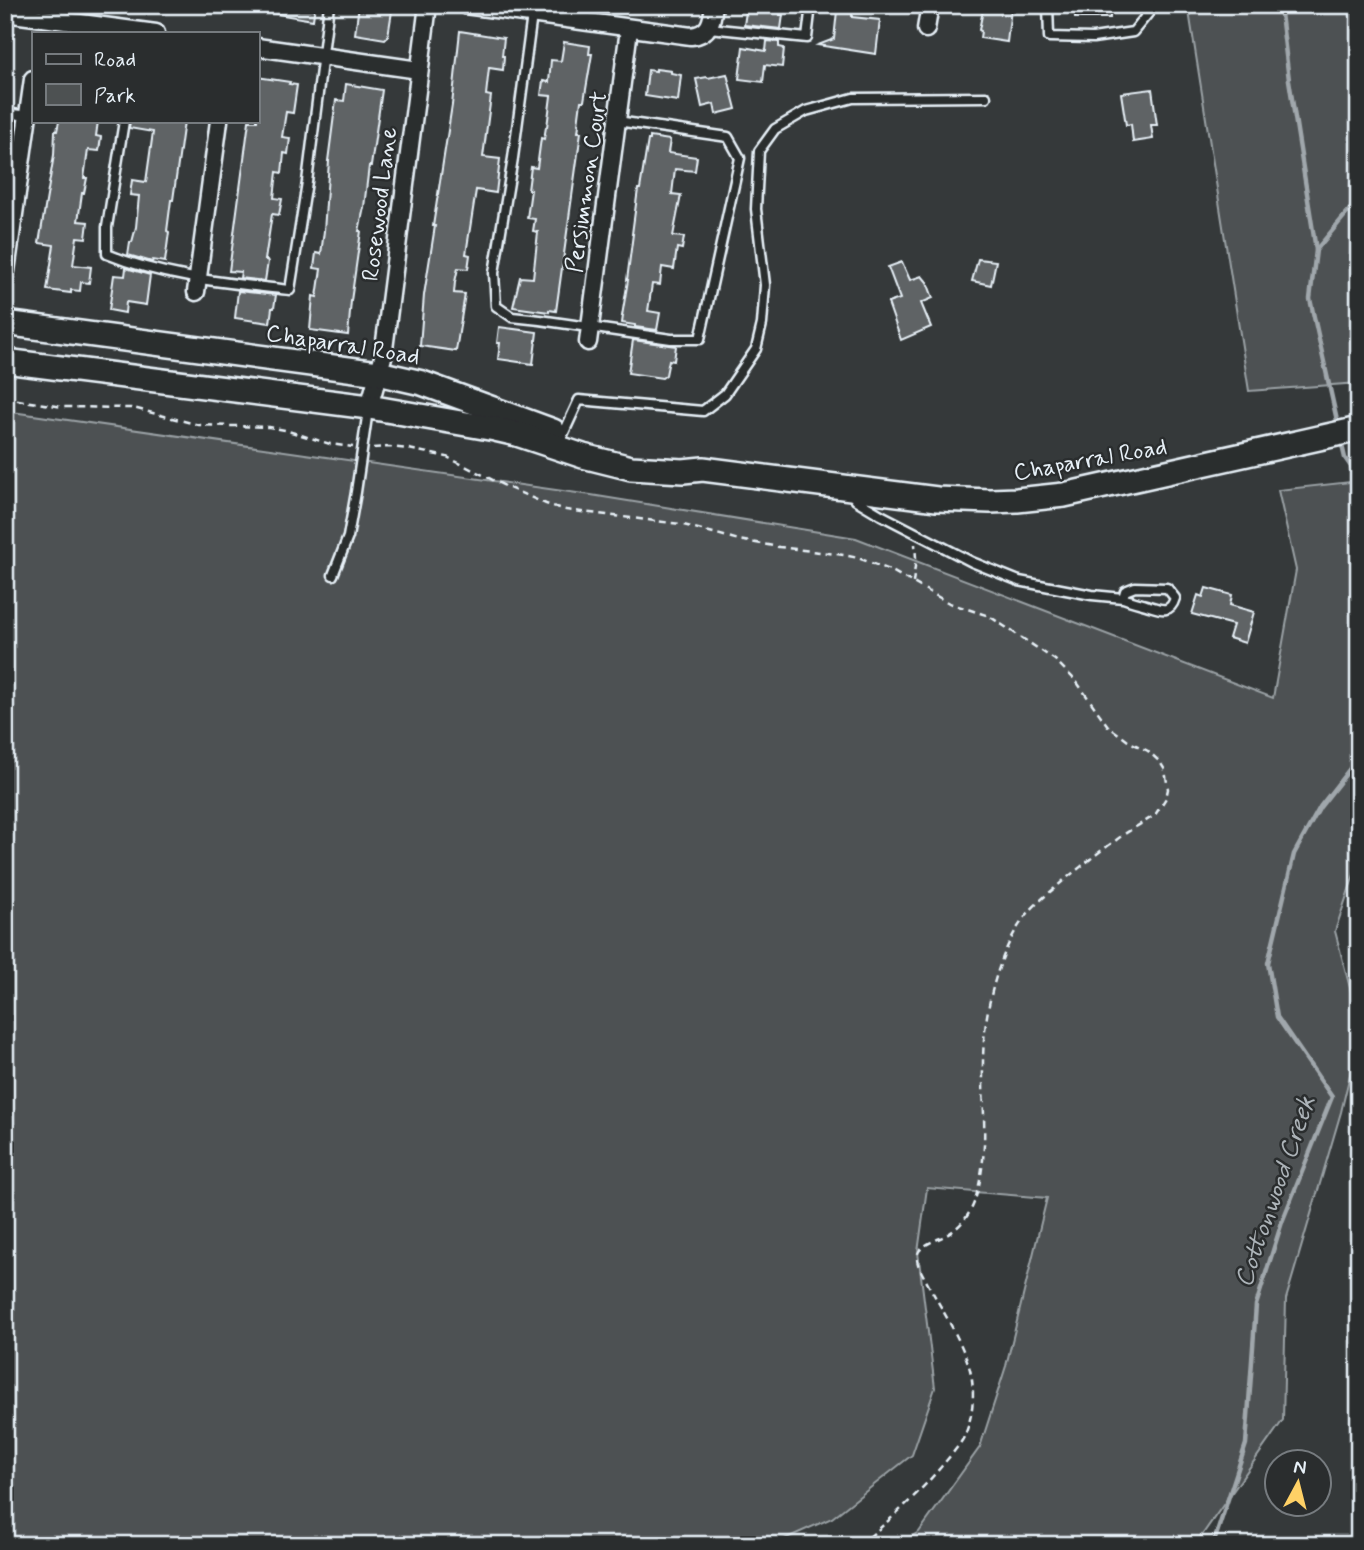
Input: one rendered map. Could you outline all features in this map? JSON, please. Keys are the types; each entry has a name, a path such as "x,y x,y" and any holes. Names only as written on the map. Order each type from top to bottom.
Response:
{"main road":[{"name":"Chaparral Road","path":"5,323 378,373 422,383 560,441 583,456 631,468 683,471 703,469 937,499 1017,500 1088,491 1359,429"},
{"name":"Chaparral Road","path":"5,361 369,407 560,441"}],"street":[{"name":"Rosewood Lane","path":"369,407 383,357 428,5"},
{"path":"464,5 691,36 707,30 712,22 715,5"},
{"path":"926,29 930,5"},
{"path":"5,13 41,25 137,32"},
{"name":"Persimmon Court","path":"589,335 629,29"},
{"path":"259,47 419,70"},
{"path":"6,271 32,86"},
{"path":"197,286 219,122"}],"lane":[{"path":"124,122 107,226 107,254 197,286 290,290 307,182 329,5"},
{"path":"707,30 807,38 811,5"},
{"path":"1048,5 1049,37 1093,38 1133,32 1155,5"},
{"path":"532,15 494,273 496,306 512,317 540,320 589,335 700,339 740,158 728,137 617,121"},
{"path":"560,441 579,400 703,411 725,394 756,349 762,324 765,285 756,209 759,151 775,129 806,111 853,98 985,97"},
{"path":"5,113 28,116"},
{"path":"333,575 348,537 369,407"},
{"path":"846,487 856,500 881,515 972,562 1019,581 1123,598 1160,610 1173,605 1175,597 1167,588 1150,586 1125,591 1123,598"}],"path":[{"path":"5,398 62,407 133,408 199,425 269,427 330,444 363,448 389,447 437,454 507,487 566,510 680,524 739,540 844,555 882,567 949,603 989,616 1006,626 1055,660 1076,681 1113,730 1155,756 1165,770 1168,789 1166,798 1155,815 1103,849 1040,901 1019,925 1000,967 990,998 984,1041 986,1141 975,1199 960,1225 921,1248 916,1257 968,1363 973,1387 971,1415 962,1440 923,1488 859,1545"},
{"path":"913,583 914,532"}],"green space":[{"path":"1188,5 1359,5 1359,383 1249,391"},
{"path":"5,411 591,495 856,538 1273,698 1296,570 1278,490 1359,481 1359,860 1335,931 1359,1022 1359,1037 1341,1112 1286,1299 1283,1420 1195,1545 896,1545 919,1532 980,1447 1006,1366 1047,1198 927,1188 918,1252 935,1388 912,1455 832,1518 771,1545 5,1545"}],"building":[{"path":"265,5 315,5 313,20 265,12"},
{"path":"359,5 393,5 388,36 385,39 355,34"},
{"path":"747,5 781,5 781,29 744,25"},
{"path":"984,5 1011,9 1007,42 980,38"},
{"path":"1075,5 1110,5 1110,18 1075,18"},
{"path":"837,11 852,13 852,17 880,20 876,54 818,45 834,39"},
{"path":"460,31 504,38 504,56 503,70 489,68 486,95 491,96 483,157 500,159 496,193 476,190 466,254 470,255 468,269 458,268 455,282 454,293 465,294 456,351 420,346 424,295"},
{"path":"767,41 779,42 779,47 784,48 782,67 765,65 763,82 739,79 743,47 766,51"},
{"path":"564,42 590,46 589,54 592,54 584,101 581,101 578,132 581,132 556,311 549,312 513,307 520,277 533,278 538,232 533,231 535,219 527,218 531,167 537,168 541,138 544,139 547,127 551,96 541,95 543,81 549,82 551,60 561,61"},
{"path":"656,69 681,75 678,101 645,96 648,70"},
{"path":"727,74 736,109 716,114 714,104 702,107 696,79"},
{"path":"259,77 290,82 289,84 297,85 293,113 286,112 282,137 290,138 288,154 284,153 282,173 277,172 274,198 282,199 279,215 272,214 265,260 268,262 265,281 240,278 241,272 229,271 249,122 259,122"},
{"path":"346,84 382,90 359,231 348,335 310,330 313,296 317,297 321,269 314,268 316,253 321,254 336,100 344,101"},
{"path":"1152,89 1157,125 1151,125 1153,139 1133,142 1131,124 1126,125 1121,93"},
{"path":"59,122 98,122 96,136 101,137 99,151 88,150 84,178 87,178 78,221 88,222 86,238 77,237 73,265 91,267 89,283 81,282 80,291 71,290 71,293 47,290 54,245 39,243"},
{"path":"130,122 184,122 171,200 165,262 152,262 128,255 136,227 139,196 130,195 132,180 146,182 153,132 129,128"},
{"path":"650,137 670,140 668,153 697,157 695,171 675,169 672,194 681,195 673,236 684,237 682,249 677,248 674,269 662,267 660,285 652,284 648,311 660,313 657,330 622,323 638,189"},
{"path":"978,259 996,261 991,285 972,281"},
{"path":"902,262 910,280 922,276 933,298 921,303 931,327 901,340 888,303 900,299 888,267"},
{"path":"126,268 150,275 146,305 126,302 125,313 109,310 114,275 125,276"},
{"path":"238,291 276,295 270,323 235,318"},
{"path":"499,327 537,332 533,364 498,359"},
{"path":"633,340 676,346 674,361 669,360 666,375 662,378 628,373"},
{"path":"1206,588 1232,595 1230,605 1254,612 1245,643 1229,638 1233,625 1192,614 1198,595 1203,597"}],"waterway":[{"name":"Cottonwood Creek","path":"1280,5 1316,250 1310,299 1338,425"},
{"path":"1316,250 1359,201"},
{"name":"Cottonwood Creek","path":"1341,441 1345,458 1359,478"},
{"name":"Cottonwood Creek","path":"1213,1545 1246,1444 1256,1305 1282,1222 1332,1097 1277,1017 1268,963 1294,854 1320,807 1359,757"}]}
